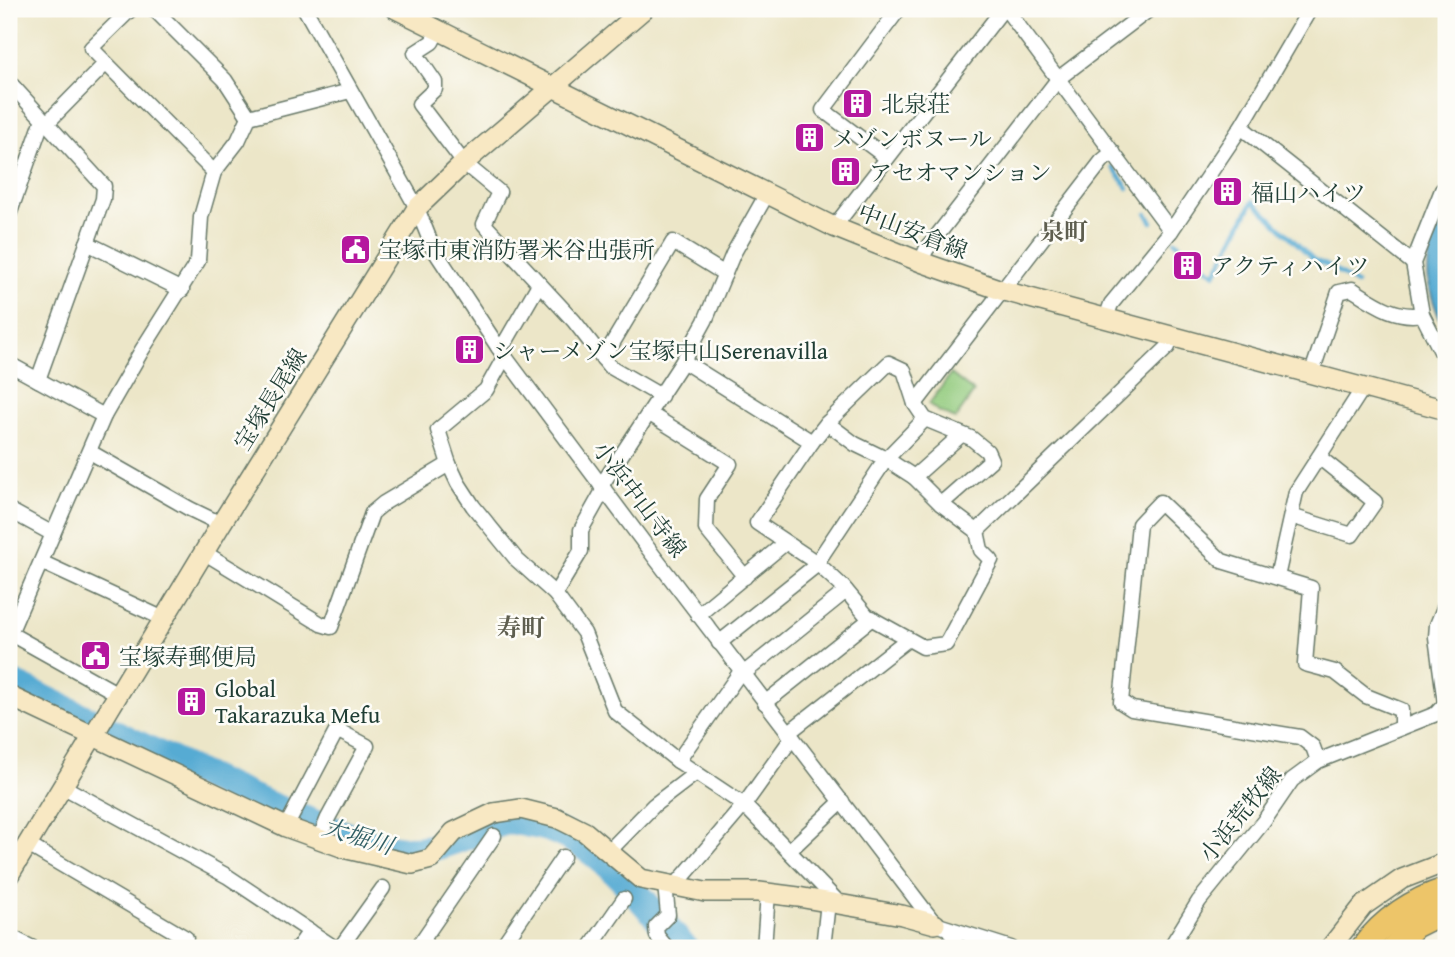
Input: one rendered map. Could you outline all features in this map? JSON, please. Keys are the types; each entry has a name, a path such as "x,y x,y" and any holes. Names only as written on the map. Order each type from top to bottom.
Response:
{"highway":[{"path":"1363,948 1403,910 1429,895 1446,890"},
{"path":"1394,948 1414,926 1446,910"}],"street":[{"path":"131,9 92,48 214,172"},
{"path":"154,9 225,80 249,117"},
{"name":"小浜中山寺線","path":"305,9 417,208 433,248 501,351 790,736 958,948"},
{"name":"中山安倉線","path":"396,9 834,227 921,262 1003,290 1446,410"},
{"path":"887,158 823,110 899,9"},
{"path":"834,227 1004,9 1059,78 1171,230"},
{"path":"921,262 926,250 1059,78 1150,9"},
{"path":"1107,318 1111,304 1171,230 1241,127 1310,9"},
{"name":"宝塚長尾線","path":"9,876 221,524 417,208 464,163 638,10"},
{"path":"439,30 432,42 415,53 435,82 435,89 419,103 464,163 499,192 484,224 574,321 609,366 661,396"},
{"path":"9,215 45,121 105,64"},
{"path":"9,82 104,186 103,199 38,380"},
{"path":"249,117 350,91"},
{"path":"118,694 9,633 104,416 198,261 201,217 214,172 238,142 249,117"},
{"path":"1241,127 1413,263"},
{"path":"915,404 1102,161 1113,152"},
{"path":"1446,187 1442,190 1413,263 1422,314 1446,361"},
{"path":"555,594 582,551 581,530 603,488 684,361 705,321 733,254 768,192"},
{"path":"603,359 673,242 725,274"},
{"path":"87,243 181,290"},
{"path":"539,284 506,341 486,390 438,429 458,483 494,533 517,560 555,594 584,633 615,711 678,761 744,805 834,903"},
{"path":"1311,374 1339,292 1352,289 1381,308 1409,316 1422,314"},
{"path":"978,531 1168,347 1171,336"},
{"path":"684,361 812,442"},
{"path":"827,423 855,444 914,477 941,504 978,531 981,550 991,561 946,645 923,647 867,616 817,563 757,523 827,423 889,363 904,370 915,404 925,419 971,438 987,452 991,460 941,504"},
{"path":"9,364 104,416"},
{"path":"1278,577 1296,492 1363,388"},
{"path":"650,414 730,464 707,499 706,529 746,577"},
{"path":"719,643 817,563 886,459 925,419"},
{"path":"914,477 961,435"},
{"path":"90,452 221,524"},
{"path":"1291,516 1352,535 1375,502 1319,457"},
{"path":"205,553 321,625 331,627 372,513 449,464"},
{"path":"1318,761 1313,747 1300,737 1132,709 1121,702 1139,524 1160,502 1222,561 1311,588 1305,664 1335,672 1366,696 1401,710 1401,728"},
{"path":"9,510 54,534"},
{"path":"698,615 785,543"},
{"path":"41,562 164,619"},
{"path":"678,761 742,672 846,591"},
{"path":"1446,603 1437,625 1436,637 1446,703"},
{"path":"765,703 872,618"},
{"path":"667,948 657,936 656,927 668,915 670,885 744,805 790,736 908,639"},
{"path":"9,696 96,729 289,819 412,864 431,859 454,832 494,813 521,810 557,818 585,832 641,879 705,892 768,893 902,915 1011,948"},
{"name":"小浜荒牧線","path":"1170,948 1199,901 1264,821 1287,786 1318,761 1436,714 1446,703"},
{"path":"289,819 337,730 367,746 322,832"},
{"path":"609,851 654,805 696,773"},
{"path":"62,786 227,876 337,948 383,888"},
{"path":"789,851 842,802"},
{"path":"417,948 494,835"},
{"path":"28,845 186,938 178,948"},
{"path":"502,948 563,857"},
{"path":"1330,948 1363,906 1402,879 1446,862"},
{"path":"764,948 768,893"},
{"path":"590,948 624,899"},
{"path":"823,948 834,903"},
{"path":"298,948 310,931"},
{"path":"9,936 33,948"}],"green space":[{"path":"951,374 974,392 955,419 929,404"}],"water":[{"path":"1446,214 1446,332 1433,301 1428,273 1432,244"}],"waterway":[{"path":"1060,95 1098,147"},
{"path":"1112,167 1128,188"},
{"path":"1175,241 1215,274 1253,201 1314,260 1329,266 1356,284"},
{"path":"1147,214 1152,222"},
{"name":"大堀川","path":"9,682 237,791 283,811 377,845 412,850 428,848 510,821 554,830 576,841 616,873 684,948"}],"place":[{"name":"北泉荘","path":"858,103"},
{"name":"メゾンボヌール","path":"809,138"},
{"name":"アセオマンション","path":"846,172"},
{"name":"福山ハイツ","path":"1228,192"},
{"name":"宝塚市東消防署米谷出張所","path":"356,249"},
{"name":"アクティハイツ","path":"1188,265"},
{"name":"シャーメゾン宝塚中山Serenavilla","path":"470,350"},
{"name":"宝塚寿郵便局","path":"96,656"},
{"name":"Global Takarazuka Mefu","path":"192,701"}],"district":[{"name":"泉町","path":"1064,231"},
{"name":"寿町","path":"521,627"}]}
